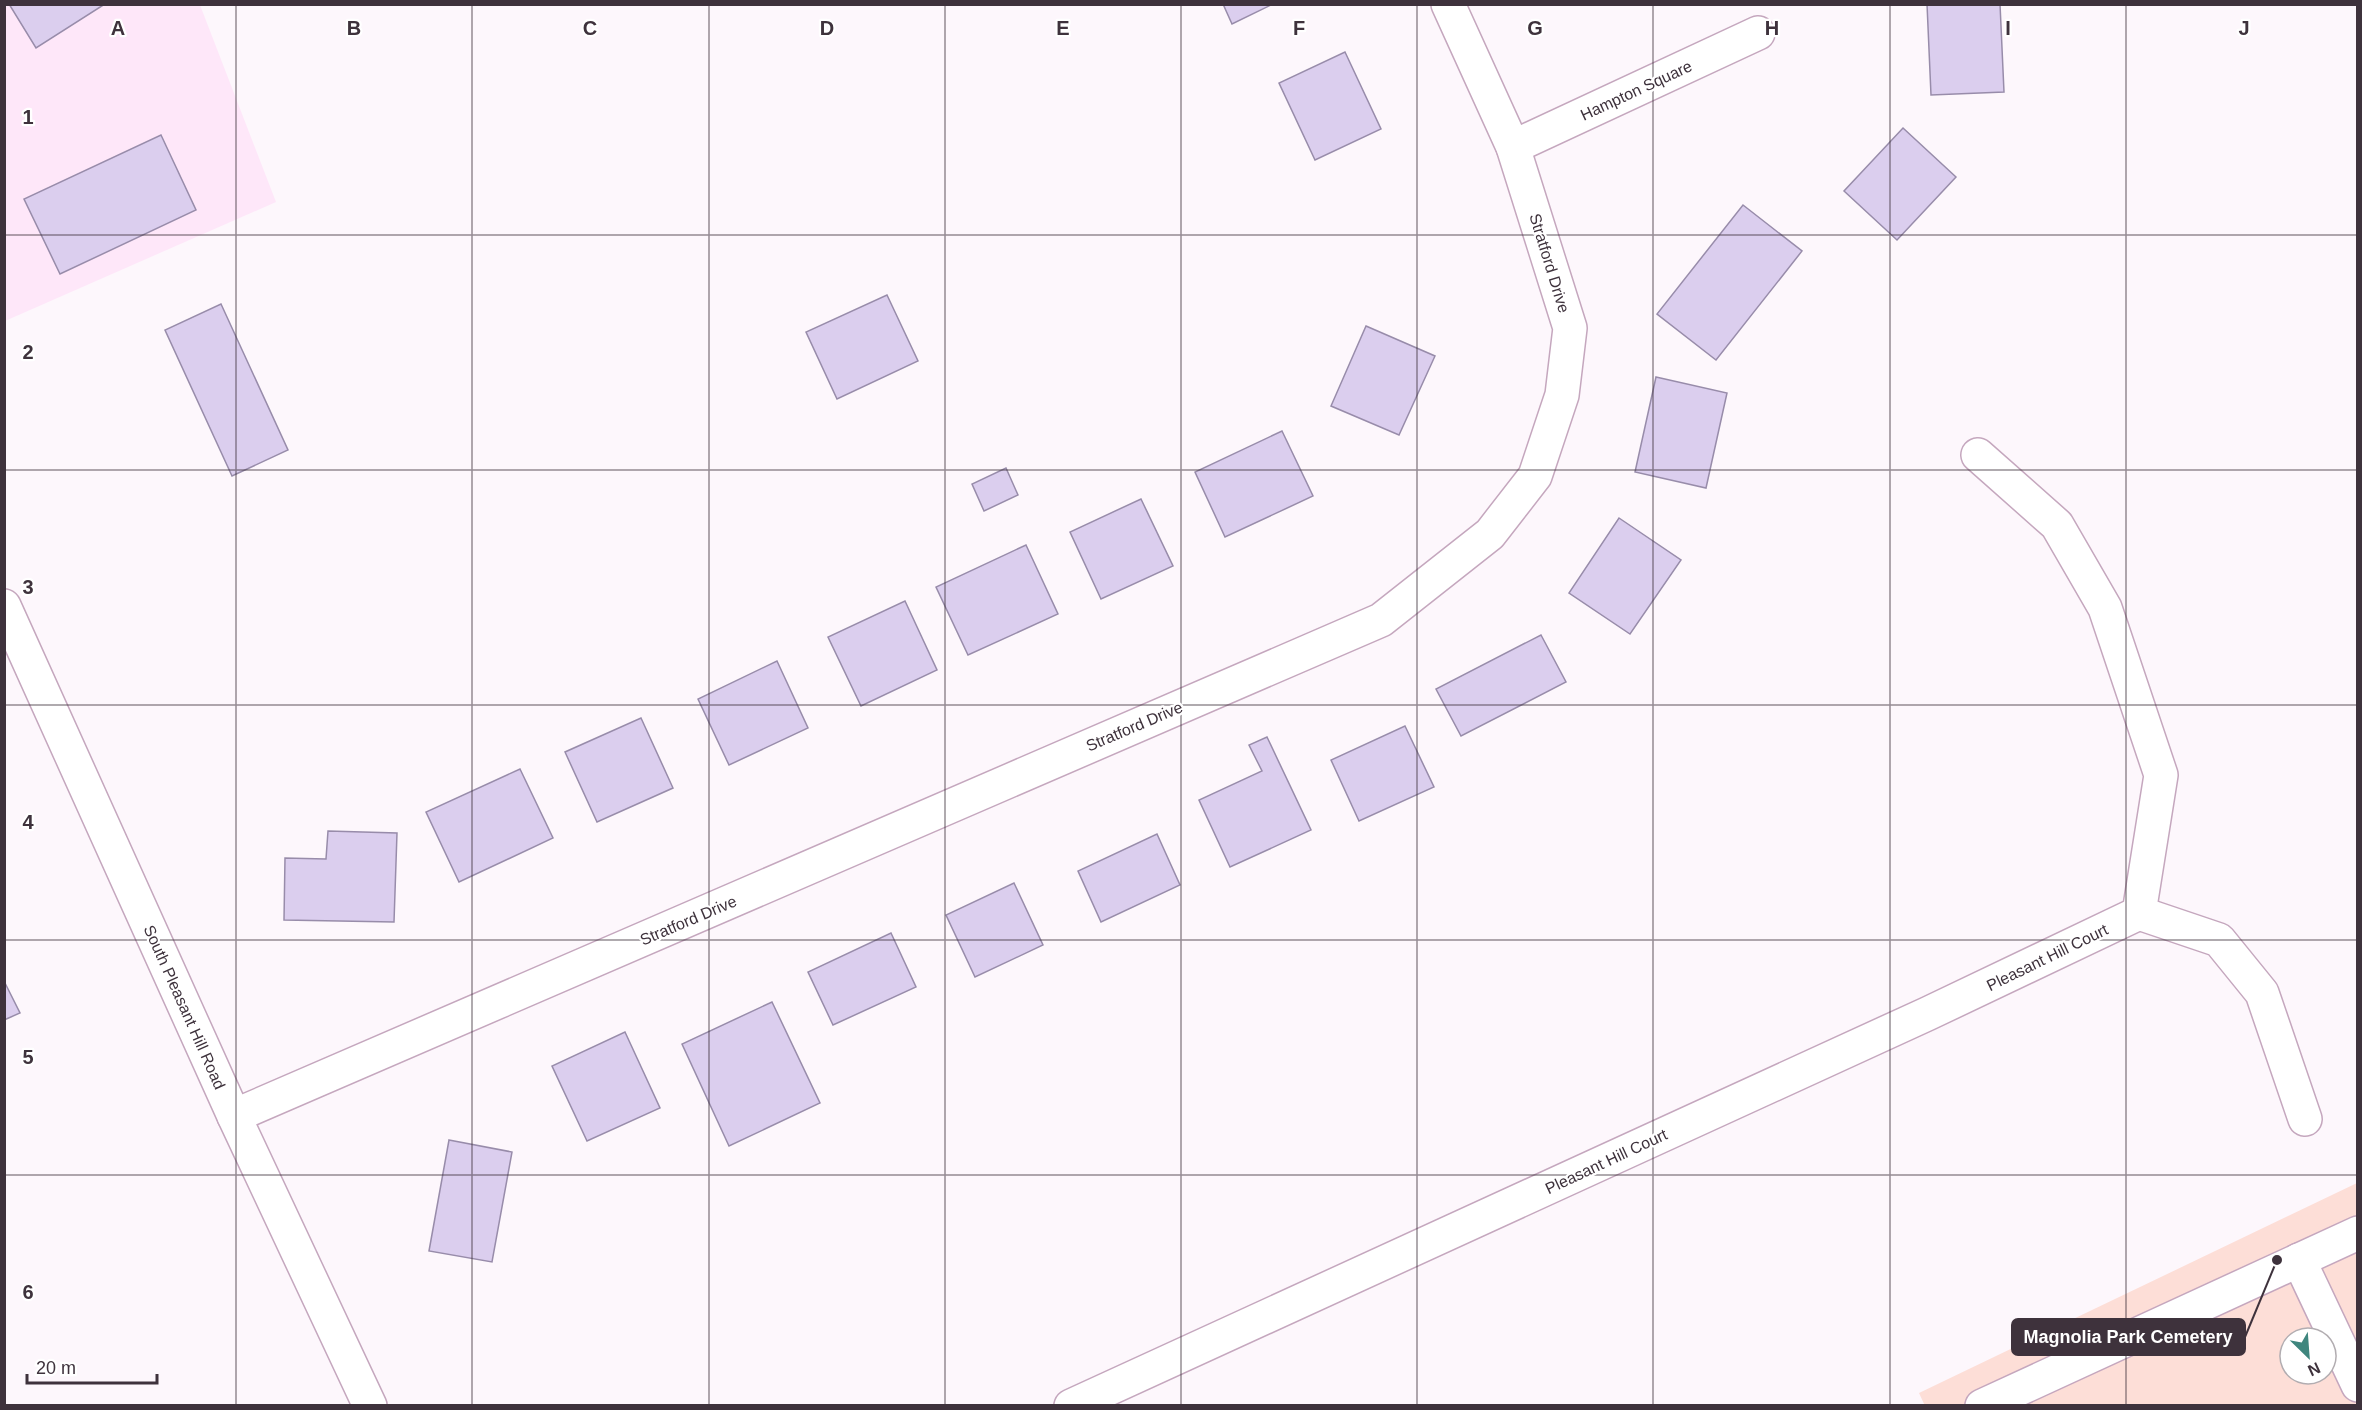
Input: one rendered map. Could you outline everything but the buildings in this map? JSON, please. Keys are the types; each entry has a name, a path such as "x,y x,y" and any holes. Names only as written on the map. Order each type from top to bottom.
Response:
{"street":[{"name":"Stratford Drive","path":"234,1116 1381,620 1490,534 1535,477 1562,395 1570,328 1513,147 1448,4"},
{"name":"Hampton Square","path":"1513,147 1758,33"},
{"path":"1978,455 2057,525 2105,608 2161,775 2139,913 2219,940 2262,993 2305,1119"},
{"name":"South Pleasant Hill Road","path":"4,606 13,648 370,1406"},
{"name":"Pleasant Hill Court","path":"1071,1406 1927,1014 2139,913"},
{"path":"1983,1406 2358,1233"},
{"path":"2299,1260 2358,1385"}],"shaded area":[{"path":"5,5 200,5 276,202 5,321"},
{"path":"2357,1183 2357,1405 1925,1406 1919,1393"}],"place":[{"name":"Magnolia Park Cemetery","path":"2277,1260"}]}
